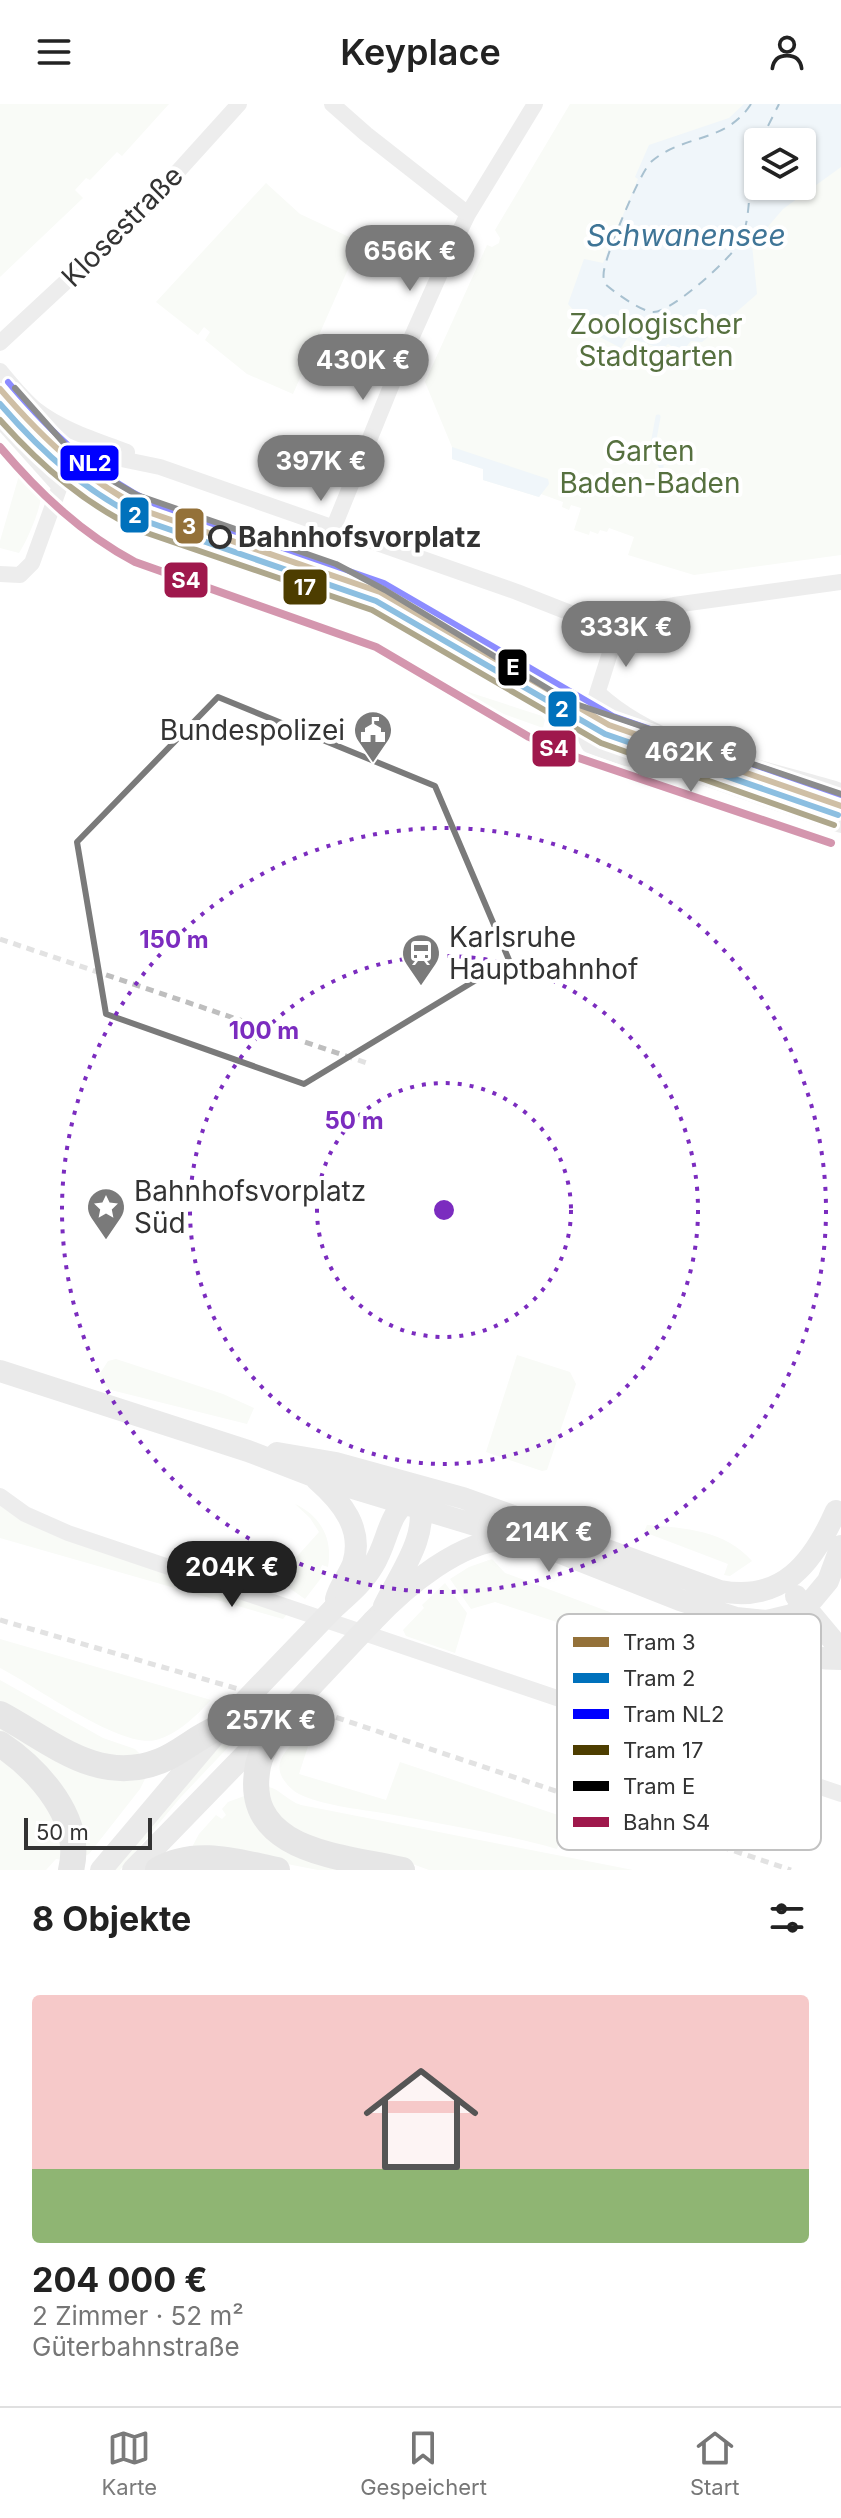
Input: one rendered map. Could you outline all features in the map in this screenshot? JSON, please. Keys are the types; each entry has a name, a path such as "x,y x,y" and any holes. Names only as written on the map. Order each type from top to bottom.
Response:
{"highway":[{"path":"0,1714 73,1757 113,1769 132,1769 155,1763 174,1755 204,1733 219,1728"},
{"path":"279,1721 261,1758 256,1783 257,1796 278,1833 303,1846 402,1870"},
{"path":"0,1744 34,1773 63,1813 73,1839 71,1870"},
{"path":"158,1870 180,1859 199,1857 277,1870"}],"main road":[{"path":"0,1371 248,1451 313,1476 410,1496 444,1492 720,1591 749,1594 786,1582 814,1553 836,1511"},
{"path":"248,1451 291,1454 724,1614"},
{"path":"313,1476 340,1501 352,1524 356,1543 354,1562 338,1591 334,1608"},
{"path":"101,1870 219,1728 358,1586 373,1566 395,1511 410,1496"},
{"path":"376,1618 412,1550 422,1521 410,1496"},
{"path":"133,1870 376,1618 436,1568 462,1551 480,1543 526,1541"},
{"path":"794,1614 805,1607 828,1581 841,1546"},
{"path":"786,1582 811,1614"},
{"path":"821,1626 841,1650"}],"street":[{"name":"Klosestraße","path":"0,343 143,210 239,104"},
{"path":"332,104 468,214"},
{"path":"333,529 405,352 468,214 535,104"},
{"path":"0,371 24,399 50,419 129,452 149,464"},
{"path":"0,420 59,486"},
{"path":"0,574 20,575 28,569 47,525 59,486 71,465 88,455 149,464 517,592 616,634"},
{"path":"841,582 632,614 622,621 616,634 584,735 589,745 625,758 663,763 841,825"},
{"path":"598,693 619,712 660,734 781,775 841,791"},
{"path":"0,1496 25,1514 68,1533 557,1698"},
{"path":"821,1787 841,1794"}],"highlighted area":[{"path":"218,697 435,786 509,960 304,1084 106,1014 77,842"}],"green space":[{"path":"0,104 169,104 122,156 117,152 90,180 86,178 75,190 83,198 0,277"},
{"name":"Zoologischer Stadtgarten","path":"570,104 841,104 841,555 694,575 628,555 634,537 609,528 607,532 600,530 598,534 590,531 589,535 574,530 581,508 571,505 569,510 562,507 563,502 541,494 539,497 483,480 483,469 452,459 452,447 425,382 487,245 492,247 499,243 500,238 495,230"},
{"path":"266,183 300,214 360,242 293,394 247,374 205,340 210,332 204,327 198,335 156,302"},
{"path":"22,465 38,485 41,498 19,553 0,548 0,541"},
{"path":"459,689 542,716 545,720 543,728 456,697"},
{"path":"517,1355 570,1372 576,1384 547,1470 486,1452"},
{"path":"116,1359 223,1394 254,1408 247,1424 111,1390 101,1382 99,1375 108,1361"},
{"path":"0,1502 288,1613 283,1619 0,1538"},
{"path":"295,1504 318,1522 329,1547 328,1567 322,1565 320,1570 325,1573 305,1599 285,1585 274,1582 319,1532"},
{"path":"647,1525 704,1532 730,1543 752,1561 730,1576 724,1575 728,1564 644,1532"},
{"path":"492,1559 505,1573 615,1614 557,1614 557,1622 495,1602 471,1609 450,1579 469,1567"},
{"path":"445,1583 467,1613 455,1653 406,1636 403,1630 424,1608 422,1605"},
{"path":"0,1639 211,1700 186,1724 164,1737 141,1740 122,1735 78,1714 0,1668"},
{"path":"0,1680 103,1738 135,1749 145,1759 113,1761 0,1707"},
{"path":"248,1713 255,1719 180,1798 120,1870 114,1870"},
{"path":"0,1724 146,1777 89,1854 81,1858 0,1733"},
{"path":"305,1731 312,1734 299,1774 386,1800 400,1762 557,1815 557,1849 308,1798 292,1789 283,1779 280,1764 286,1752"},
{"path":"0,1752 58,1820 65,1860 56,1859 46,1870 0,1870"},
{"path":"269,1787 301,1805 633,1870 429,1870 407,1862 323,1846 275,1820 265,1788"},
{"path":"247,1795 253,1811 368,1870 318,1870 216,1850 191,1849 199,1834 216,1815 222,1819 226,1815 222,1809 228,1802"}],"water":[{"name":"Schwanensee","path":"744,104 841,104 841,167 816,185 816,128 744,128 744,200 795,200 783,209 752,245 757,294 702,342 691,341 682,352 668,344 662,349 628,337 621,348 596,335 568,304 584,259 603,263 649,145 729,118"},
{"path":"452,447 548,479 549,484 539,497 483,480 483,469 452,459"}],"waterway":[{"path":"658,417 652,450 661,466"}],"ferry route":[{"path":"749,200 745,227 737,246 702,282 674,303 662,310 648,311 605,284 604,271 612,243 633,194 652,161 677,146 729,126 751,104"},
{"path":"767,128 779,104"}],"railway":[{"path":"0,939 367,1063"},
{"path":"0,1620 335,1717 557,1791"},
{"path":"731,1850 791,1870"}],"tram line":[{"name":"NL2","path":"8,382 41,418 93,466 155,504 384,583 613,716 841,795"},
{"name":"E","path":"15,388 69,449 99,473 137,495 336,564 385,590 570,702 841,794"},
{"name":"3","path":"0,389 33,426 69,459 107,488 151,513 380,592 609,725 841,806"},
{"name":"2","path":"0,404 33,440 86,486 148,522 376,601 605,734 838,815"},
{"name":"17","path":"0,420 66,484 123,522 144,532 372,610 601,743 834,825"}],"rail line":[{"name":"S4","path":"0,447 62,511 115,551 135,562 376,647 529,737 561,752 831,843"}],"place":[{"name":"Bahnhofsvorplatz","path":"220,537"},
{"name":"Bundespolizei","path":"373,764"},
{"name":"Karlsruhe Hauptbahnhof","path":"421,987"},
{"name":"Bahnhofsvorplatz Süd","path":"106,1241"}],"park label":[{"name":"Garten Baden-Baden","path":"650,467"}]}
